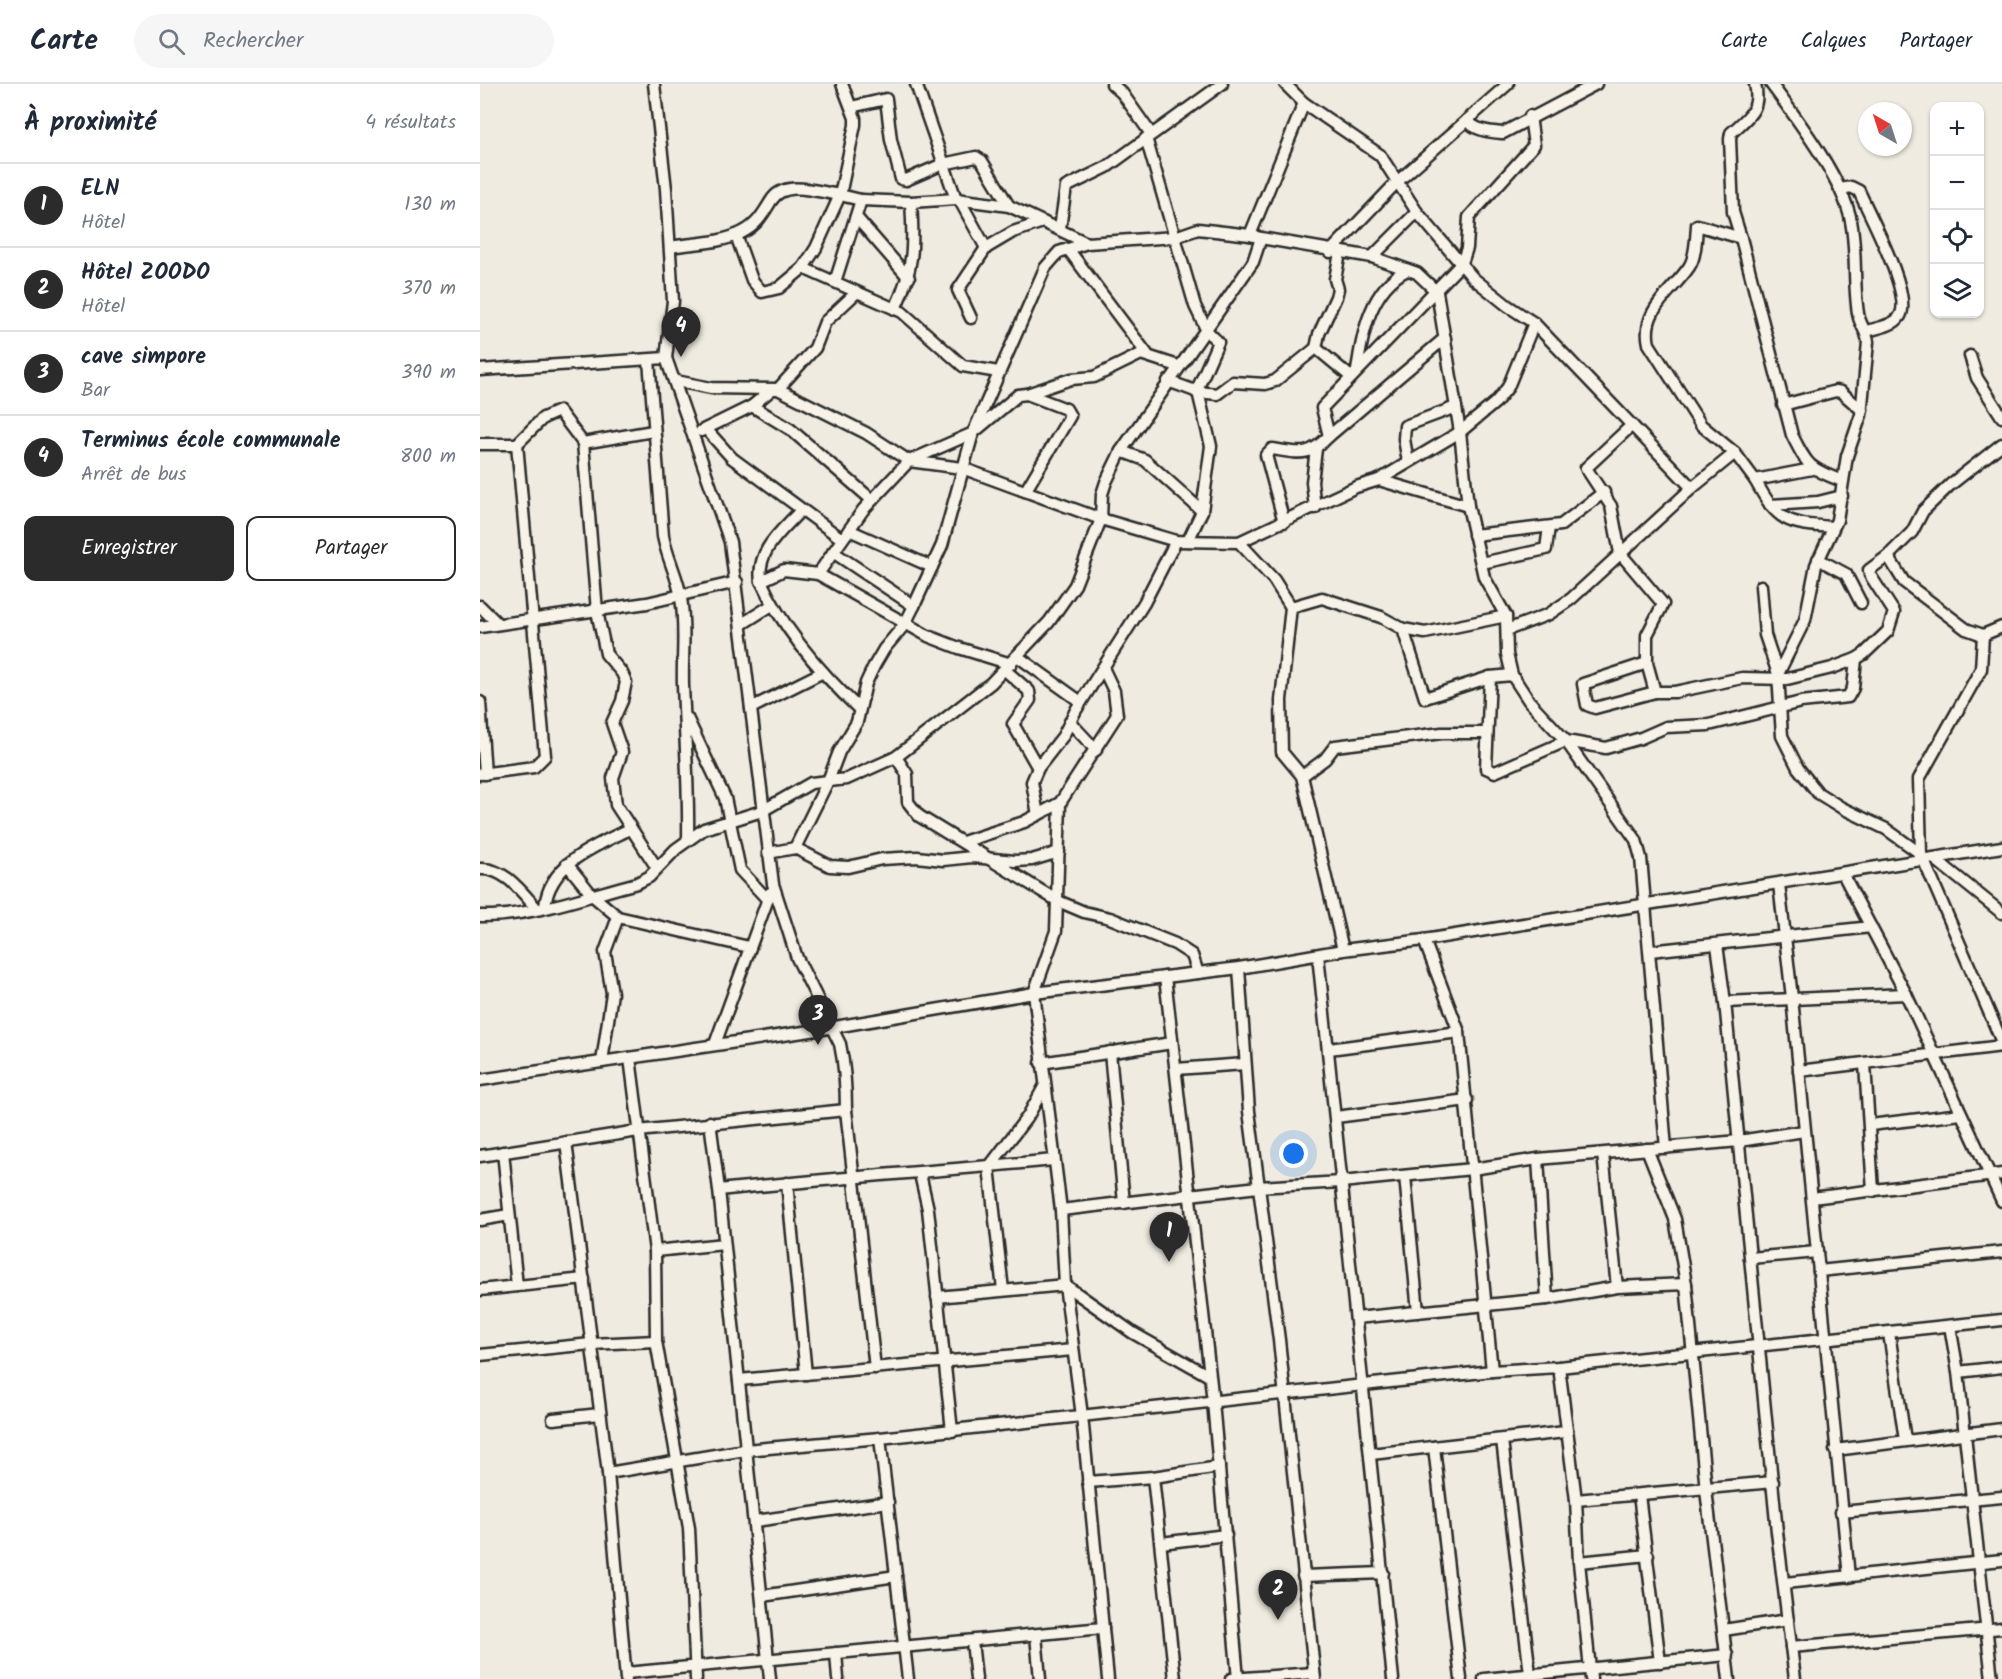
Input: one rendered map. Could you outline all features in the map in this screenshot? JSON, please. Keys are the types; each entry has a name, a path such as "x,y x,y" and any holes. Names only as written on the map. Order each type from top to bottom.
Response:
{"street":[{"path":"654,84 670,247 673,317 666,358 676,381 730,542 737,582 762,811 773,884 797,958 840,1044 846,1073 846,1110 875,1368"},
{"path":"736,235 752,280 762,292 779,288 803,268 816,248 840,195 855,125 842,84"},
{"path":"916,84 957,199 986,248"},
{"path":"1112,84 1122,93 1148,136 1195,306 1207,331 1216,338 1218,347 1197,392 1211,446 1202,511 1188,541"},
{"path":"1060,228 1066,187 1107,167 1222,84"},
{"path":"1285,84 1305,103 1380,155 1417,212 1473,278 1534,323 1692,488"},
{"path":"1168,381 1197,392 1217,394 1233,382 1269,383 1316,348 1318,334 1336,297 1335,252 1397,182 1508,84"},
{"path":"1467,120 1471,126 1489,132 1503,132 1530,116 1596,84"},
{"path":"1755,84 1758,102 1755,109 1731,133 1733,212 1792,435 1804,460 1812,470"},
{"path":"1771,84 1805,130 1841,189 1851,220 1858,317 1867,331 1868,361 1862,410 1842,481 1842,496 1833,527 1818,559 1805,620 1778,676"},
{"path":"851,107 886,99 891,140 901,179 943,164 979,158 1009,206"},
{"path":"480,916 506,915 541,908 637,883 704,829 762,811 799,788 858,775 896,757 974,698 1011,663 1049,622 1075,585 1101,519 1102,494 1121,451 1178,366 1207,331 1253,262 1256,236 1305,103"},
{"path":"1329,436 1322,408 1437,292 1462,263 1467,248 1469,217 1534,145 1530,116"},
{"path":"1841,189 1851,187 1859,191 1894,265 1902,306 1902,314 1895,322 1867,331"},
{"path":"670,247 736,235 758,221 771,200 783,190 792,188 861,200 911,202 957,199 1009,206 1060,228 1087,243"},
{"path":"835,282 861,200"},
{"path":"895,309 909,278 914,244 911,202"},
{"path":"1372,258 1417,212"},
{"path":"856,217 909,278"},
{"path":"970,318 958,290 986,248 1012,232 1043,222"},
{"path":"1741,238 1697,225 1690,266 1650,315 1647,336 1665,372 1701,425 1735,453 1770,505 1783,518 1802,525 1833,527"},
{"path":"795,848 828,781 838,752 857,722 859,709 874,666 884,649 905,624 942,545 973,433 1045,268 1053,257 1087,243 1175,237 1198,229 1256,236 1372,258 1407,270 1424,278 1437,292 1460,432 1468,506 1484,577 1506,616 1507,654 1512,675 1529,701 1566,741 1636,840 1641,858 1650,951 1665,1148"},
{"path":"1068,249 1147,354 1178,366"},
{"path":"803,268 907,316 963,366 998,372"},
{"path":"1354,374 1375,301 1386,283 1407,270"},
{"path":"693,435 752,406 774,390 815,348 825,322 856,293"},
{"path":"676,381 711,388 739,386 774,390 866,433 909,461 962,468 1101,519 1176,541 1239,542 1356,488 1379,480 1460,432 1496,402 1508,387 1534,323"},
{"path":"1284,522 1266,454 1272,449 1302,453 1316,449 1445,338"},
{"path":"1316,348 1354,374"},
{"path":"818,574 872,500 909,461 973,433 1011,399 1071,379 1094,377 1127,360 1147,354"},
{"path":"1970,356 1977,378 2002,417"},
{"path":"480,370 666,358"},
{"path":"649,360 653,431 666,551 681,595 684,630 689,786 688,840"},
{"path":"1783,405 1836,391 1841,392 1862,410"},
{"path":"1026,490 1070,417 1066,409 1027,394"},
{"path":"752,406 790,429 872,500"},
{"path":"1408,462 1404,439 1405,426 1456,407"},
{"path":"480,444 517,444 543,418 559,411 583,443 597,611 606,654 626,682 622,701 612,723 622,752 613,778 616,805 657,868"},
{"path":"1632,425 1587,466 1588,472 1604,492 1611,506 1620,554 1663,604 1647,635 1647,663 1655,692"},
{"path":"706,429 732,458 842,539"},
{"path":"583,443 653,431"},
{"path":"480,702 483,774 534,767 545,756 517,444"},
{"path":"1647,663 1583,684 1587,705 1595,708 1655,692 1675,692 1742,678 1809,675 1856,659 1888,631 1894,612 1869,572 1912,532 1923,511 1950,485 2002,444"},
{"path":"1315,508 1312,482 1316,449"},
{"path":"1121,451 1145,460 1202,511"},
{"path":"1507,630 1549,614 1560,607 1692,488 1735,453"},
{"path":"1755,480 1812,470 1842,481"},
{"path":"1379,480 1468,506"},
{"path":"1474,536 1561,525 1604,492"},
{"path":"1770,505 1818,502 1842,496"},
{"path":"801,510 766,550 759,568 761,581 772,605 823,672 859,709"},
{"path":"1482,563 1546,549 1549,527"},
{"path":"849,530 932,567"},
{"path":"1038,815 1032,782 1038,768 1057,746 1081,702 1144,603 1176,541"},
{"path":"1239,542 1274,580 1291,607 1281,700 1282,752 1302,776 1343,950"},
{"path":"833,552 914,606"},
{"path":"1888,556 1904,582 1966,629 1983,635 2002,627"},
{"path":"1818,559 1846,574 1861,603"},
{"path":"761,581 784,570 818,574 905,624 959,648 1011,663 1081,702"},
{"path":"480,627 597,611 737,582"},
{"path":"1761,586 1765,635 1778,676 1782,736 1798,768 1818,793 1842,808 1886,829 2002,913"},
{"path":"1291,607 1322,598 1381,617 1402,628 1425,633 1506,616"},
{"path":"742,624 772,605"},
{"path":"480,606 498,624"},
{"path":"1402,628 1425,698 1490,677 1512,675"},
{"path":"1799,1071 2002,1044 1927,858 1919,779 1981,669 1983,635"},
{"path":"1490,677 1484,765 1489,772 1534,757 1566,741 1606,748 1641,738 1666,727 1709,725 1801,702 1848,697 1853,688 1856,659"},
{"path":"1011,663 1029,691 1029,700 1013,724 1038,768"},
{"path":"963,842 1024,822 1060,803 1117,715 1114,691 1103,668"},
{"path":"751,708 823,672"},
{"path":"685,712 725,798 728,822 740,870 767,899"},
{"path":"1070,722 1096,750"},
{"path":"1302,776 1325,759 1335,746 1442,733 1486,733"},
{"path":"896,757 907,774 908,802 919,816 1058,901 1084,912 1110,918 1174,944 1192,955 1198,973"},
{"path":"1060,803 1056,931 1034,993 1061,1210 1065,1286 1082,1416 1108,1679"},
{"path":"541,908 551,886 567,864 590,848 630,829"},
{"path":"480,1080 832,1028 1034,993 1239,968 1343,950 1424,940 2002,847"},
{"path":"768,853 795,848 830,866 840,867 891,858 1032,860 1059,852"},
{"path":"567,864 592,896 618,917 748,947"},
{"path":"480,869 495,870 541,908"},
{"path":"1843,874 1906,993 1932,1054 2002,1202"},
{"path":"715,1044 748,947 773,884"},
{"path":"1779,884 1849,1577"},
{"path":"602,1062 612,993 605,952 618,917"},
{"path":"1650,951 1871,927"},
{"path":"1424,940 1460,1032 1492,1371"},
{"path":"1717,945 1725,1002 1795,1679"},
{"path":"1318,955 1393,1679"},
{"path":"1231,1679 1315,1676 1284,1393 1258,1187 1245,1064 1239,968"},
{"path":"1165,977 1213,1402 1238,1679"},
{"path":"1725,1002 1906,993"},
{"path":"1329,1049 1460,1032"},
{"path":"1041,1063 1172,1043"},
{"path":"1110,1052 1124,1203"},
{"path":"630,1058 655,1251 656,1341 691,1553 696,1679"},
{"path":"1176,1069 1245,1064"},
{"path":"1865,1064 1873,1191"},
{"path":"1003,1290 989,1167 1028,1116 1044,1087"},
{"path":"1336,1117 1467,1100"},
{"path":"480,1156 638,1131 846,1110"},
{"path":"1870,1125 1961,1114"},
{"path":"710,1122 745,1450 755,1521 770,1679"},
{"path":"1061,1210 1258,1187 1405,1176 1538,1159 1739,1141 1804,1131"},
{"path":"566,1142 608,1473 626,1676 768,1659 1103,1628"},
{"path":"1647,1149 1675,1219 1686,1284 1706,1490 1729,1679"},
{"path":"503,1152 517,1286"},
{"path":"1603,1154 1617,1287"},
{"path":"1538,1159 1548,1299"},
{"path":"719,1190 854,1176 920,1174 1053,1160"},
{"path":"920,1174 928,1209 952,1431"},
{"path":"1812,1197 2002,1174"},
{"path":"1405,1176 1418,1312"},
{"path":"787,1183 806,1374"},
{"path":"480,1220 509,1215"},
{"path":"655,1251 724,1244"},
{"path":"1750,1258 1817,1252"},
{"path":"1819,1271 2002,1252"},
{"path":"480,1290 584,1279"},
{"path":"1356,1318 1548,1299 1617,1287 1686,1284"},
{"path":"937,1297 1065,1286 1133,1333 1209,1376"},
{"path":"608,1473 745,1450 952,1431 1492,1371 1559,1367 2002,1320"},
{"path":"1950,1326 1958,1372 1992,1679"},
{"path":"1890,1333 1905,1440"},
{"path":"480,1355 591,1344 656,1341"},
{"path":"739,1380 1073,1350"},
{"path":"1559,1367 1565,1432 1576,1500 1579,1562 1590,1674"},
{"path":"1958,1372 2002,1367"},
{"path":"553,1419 600,1414"},
{"path":"1835,1450 1963,1432 2002,1429"},
{"path":"1371,1454 1565,1432"},
{"path":"880,1438 908,1679"},
{"path":"1502,1440 1530,1674"},
{"path":"1434,1447 1461,1679"},
{"path":"1089,1482 1153,1477 1219,1467"},
{"path":"1153,1477 1175,1679"},
{"path":"1576,1500 1706,1490 1773,1482"},
{"path":"1639,1496 1660,1662"},
{"path":"1841,1512 2002,1497"},
{"path":"755,1521 888,1503"},
{"path":"1161,1543 1226,1535"},
{"path":"1579,1562 1648,1555"},
{"path":"1785,1583 2002,1560"},
{"path":"1303,1576 1383,1573"},
{"path":"762,1596 896,1576"},
{"path":"1724,1630 1788,1620"},
{"path":"1791,1647 2002,1628"},
{"path":"1036,1635 1040,1679"},
{"path":"972,1641 976,1679"},
{"path":"836,1653 838,1679"},
{"path":"1484,1679 1530,1674 1590,1674 1660,1662 1727,1655"}],"place":[{"name":"Terminus école communale","path":"681,357"},
{"name":"cave simpore","path":"818,1045"},
{"name":"ELN","path":"1169,1262"},
{"name":"Hôtel ZOODO","path":"1278,1620"}]}
